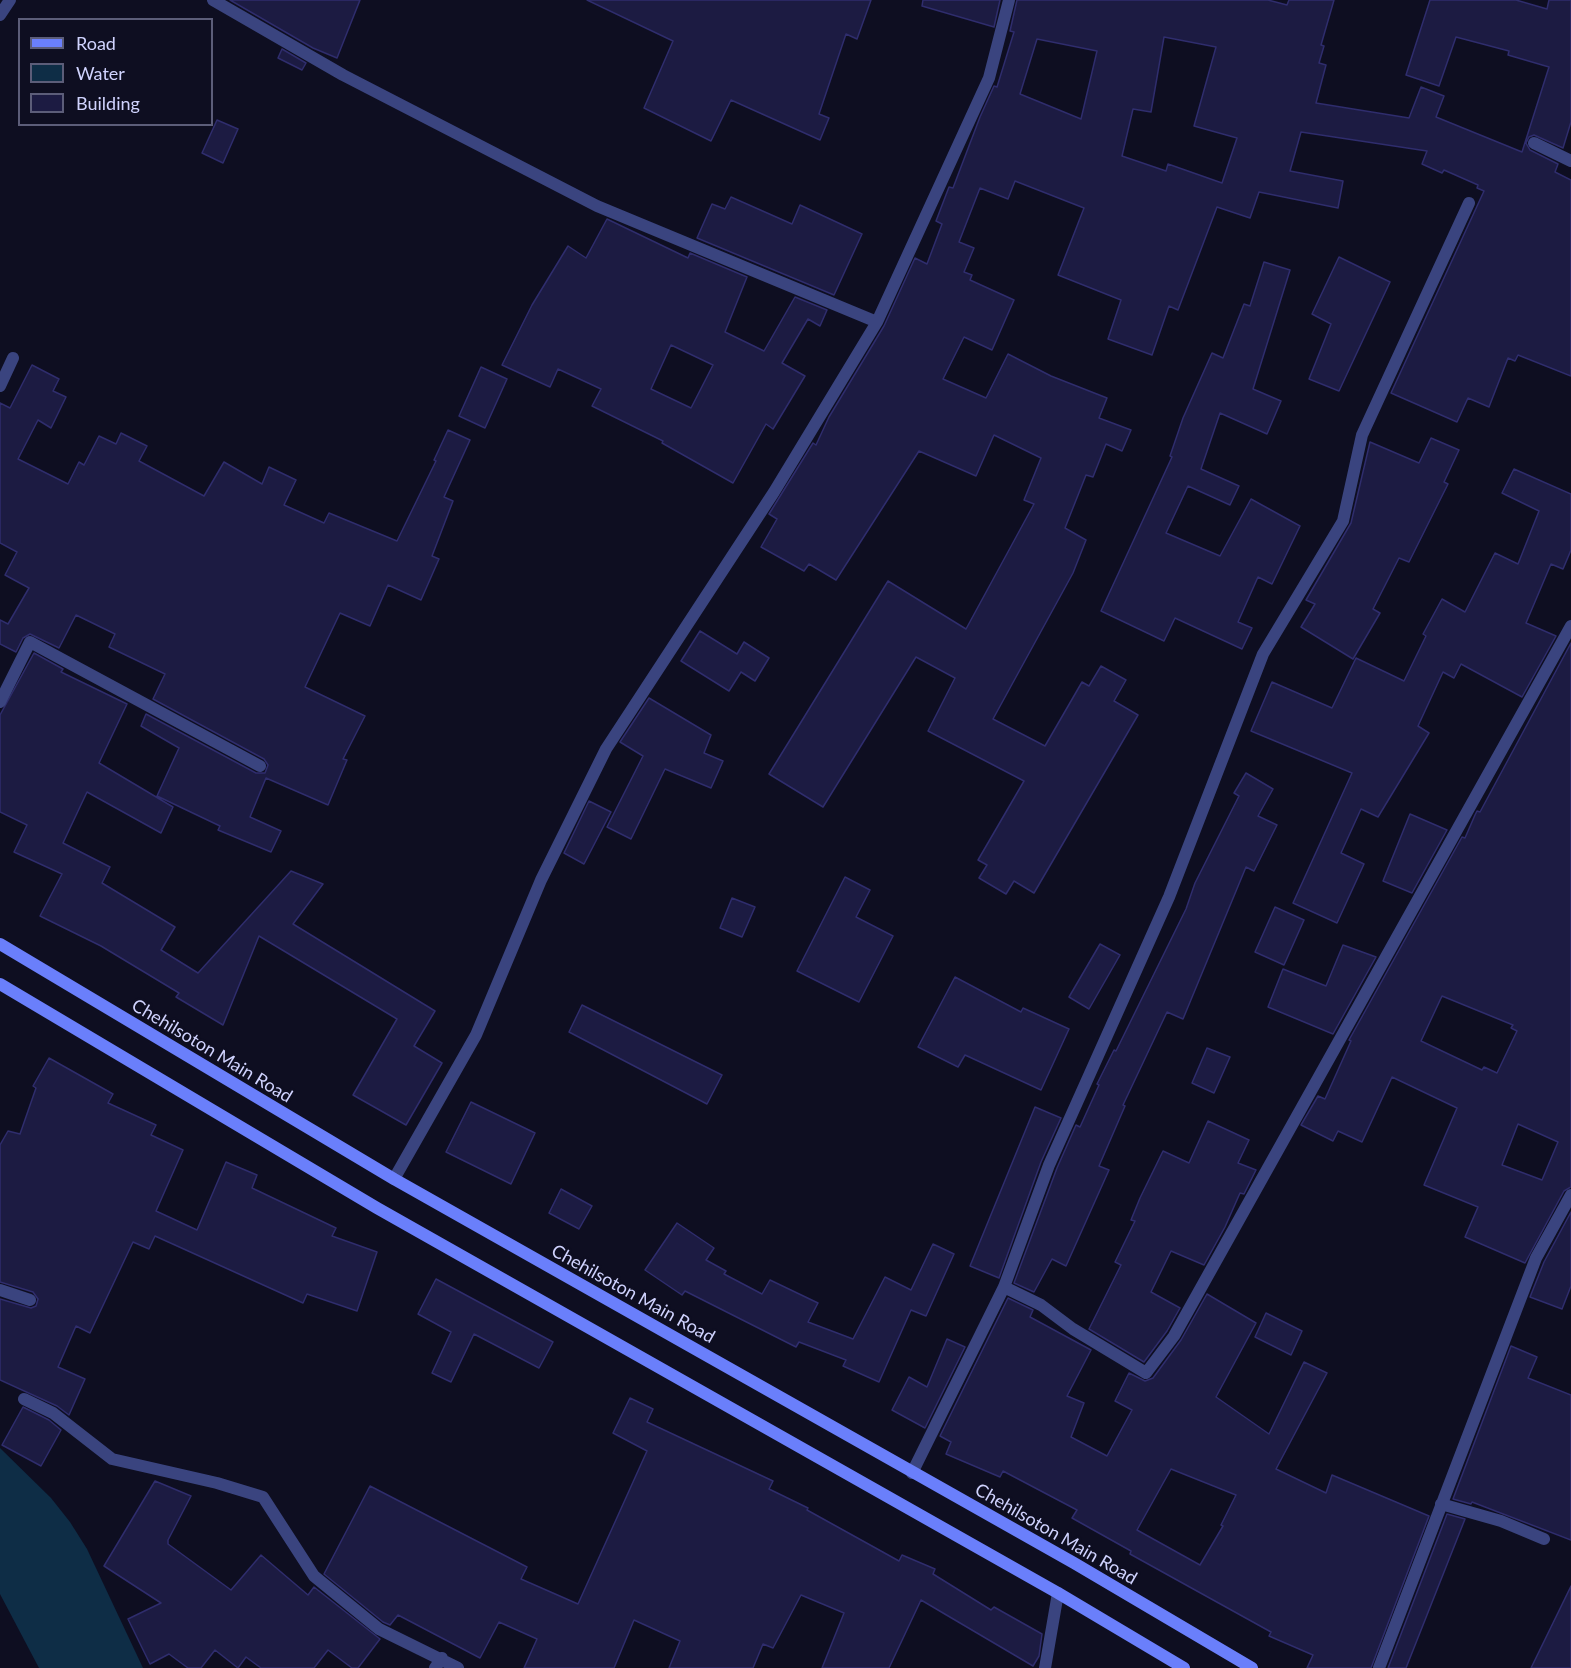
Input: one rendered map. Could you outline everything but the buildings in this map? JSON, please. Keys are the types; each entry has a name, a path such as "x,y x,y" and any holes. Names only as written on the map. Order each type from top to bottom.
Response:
{"main road":[{"name":"Chehilsoton Main Road","path":"0,944 394,1179 1252,1668"},
{"path":"0,984 377,1208 1058,1593 1184,1668"}],"street":[{"path":"0,15 10,0"},
{"path":"213,0 343,75 597,206 877,322"},
{"path":"394,1179 476,1035 541,880 606,749 774,492 877,322 989,78 1009,0"},
{"path":"1534,143 1571,162"},
{"path":"912,1473 1004,1287 1049,1165 1169,897 1263,654 1308,584 1343,521 1362,435 1469,203"},
{"path":"0,386 13,358"},
{"path":"1004,1287 1041,1305 1073,1329 1146,1373 1174,1336 1571,626"},
{"path":"0,702 30,642 260,766"},
{"path":"1379,1668 1536,1258 1571,1195"},
{"path":"0,1290 30,1300"},
{"path":"24,1399 53,1413 112,1459 217,1482 263,1497 314,1576 379,1629 439,1663 458,1668"},
{"path":"1441,1504 1501,1521 1544,1539"},
{"path":"1045,1668 1058,1593"}],"water":[{"path":"0,1448 51,1498 70,1522 87,1549 143,1668 39,1668 0,1594"}]}
